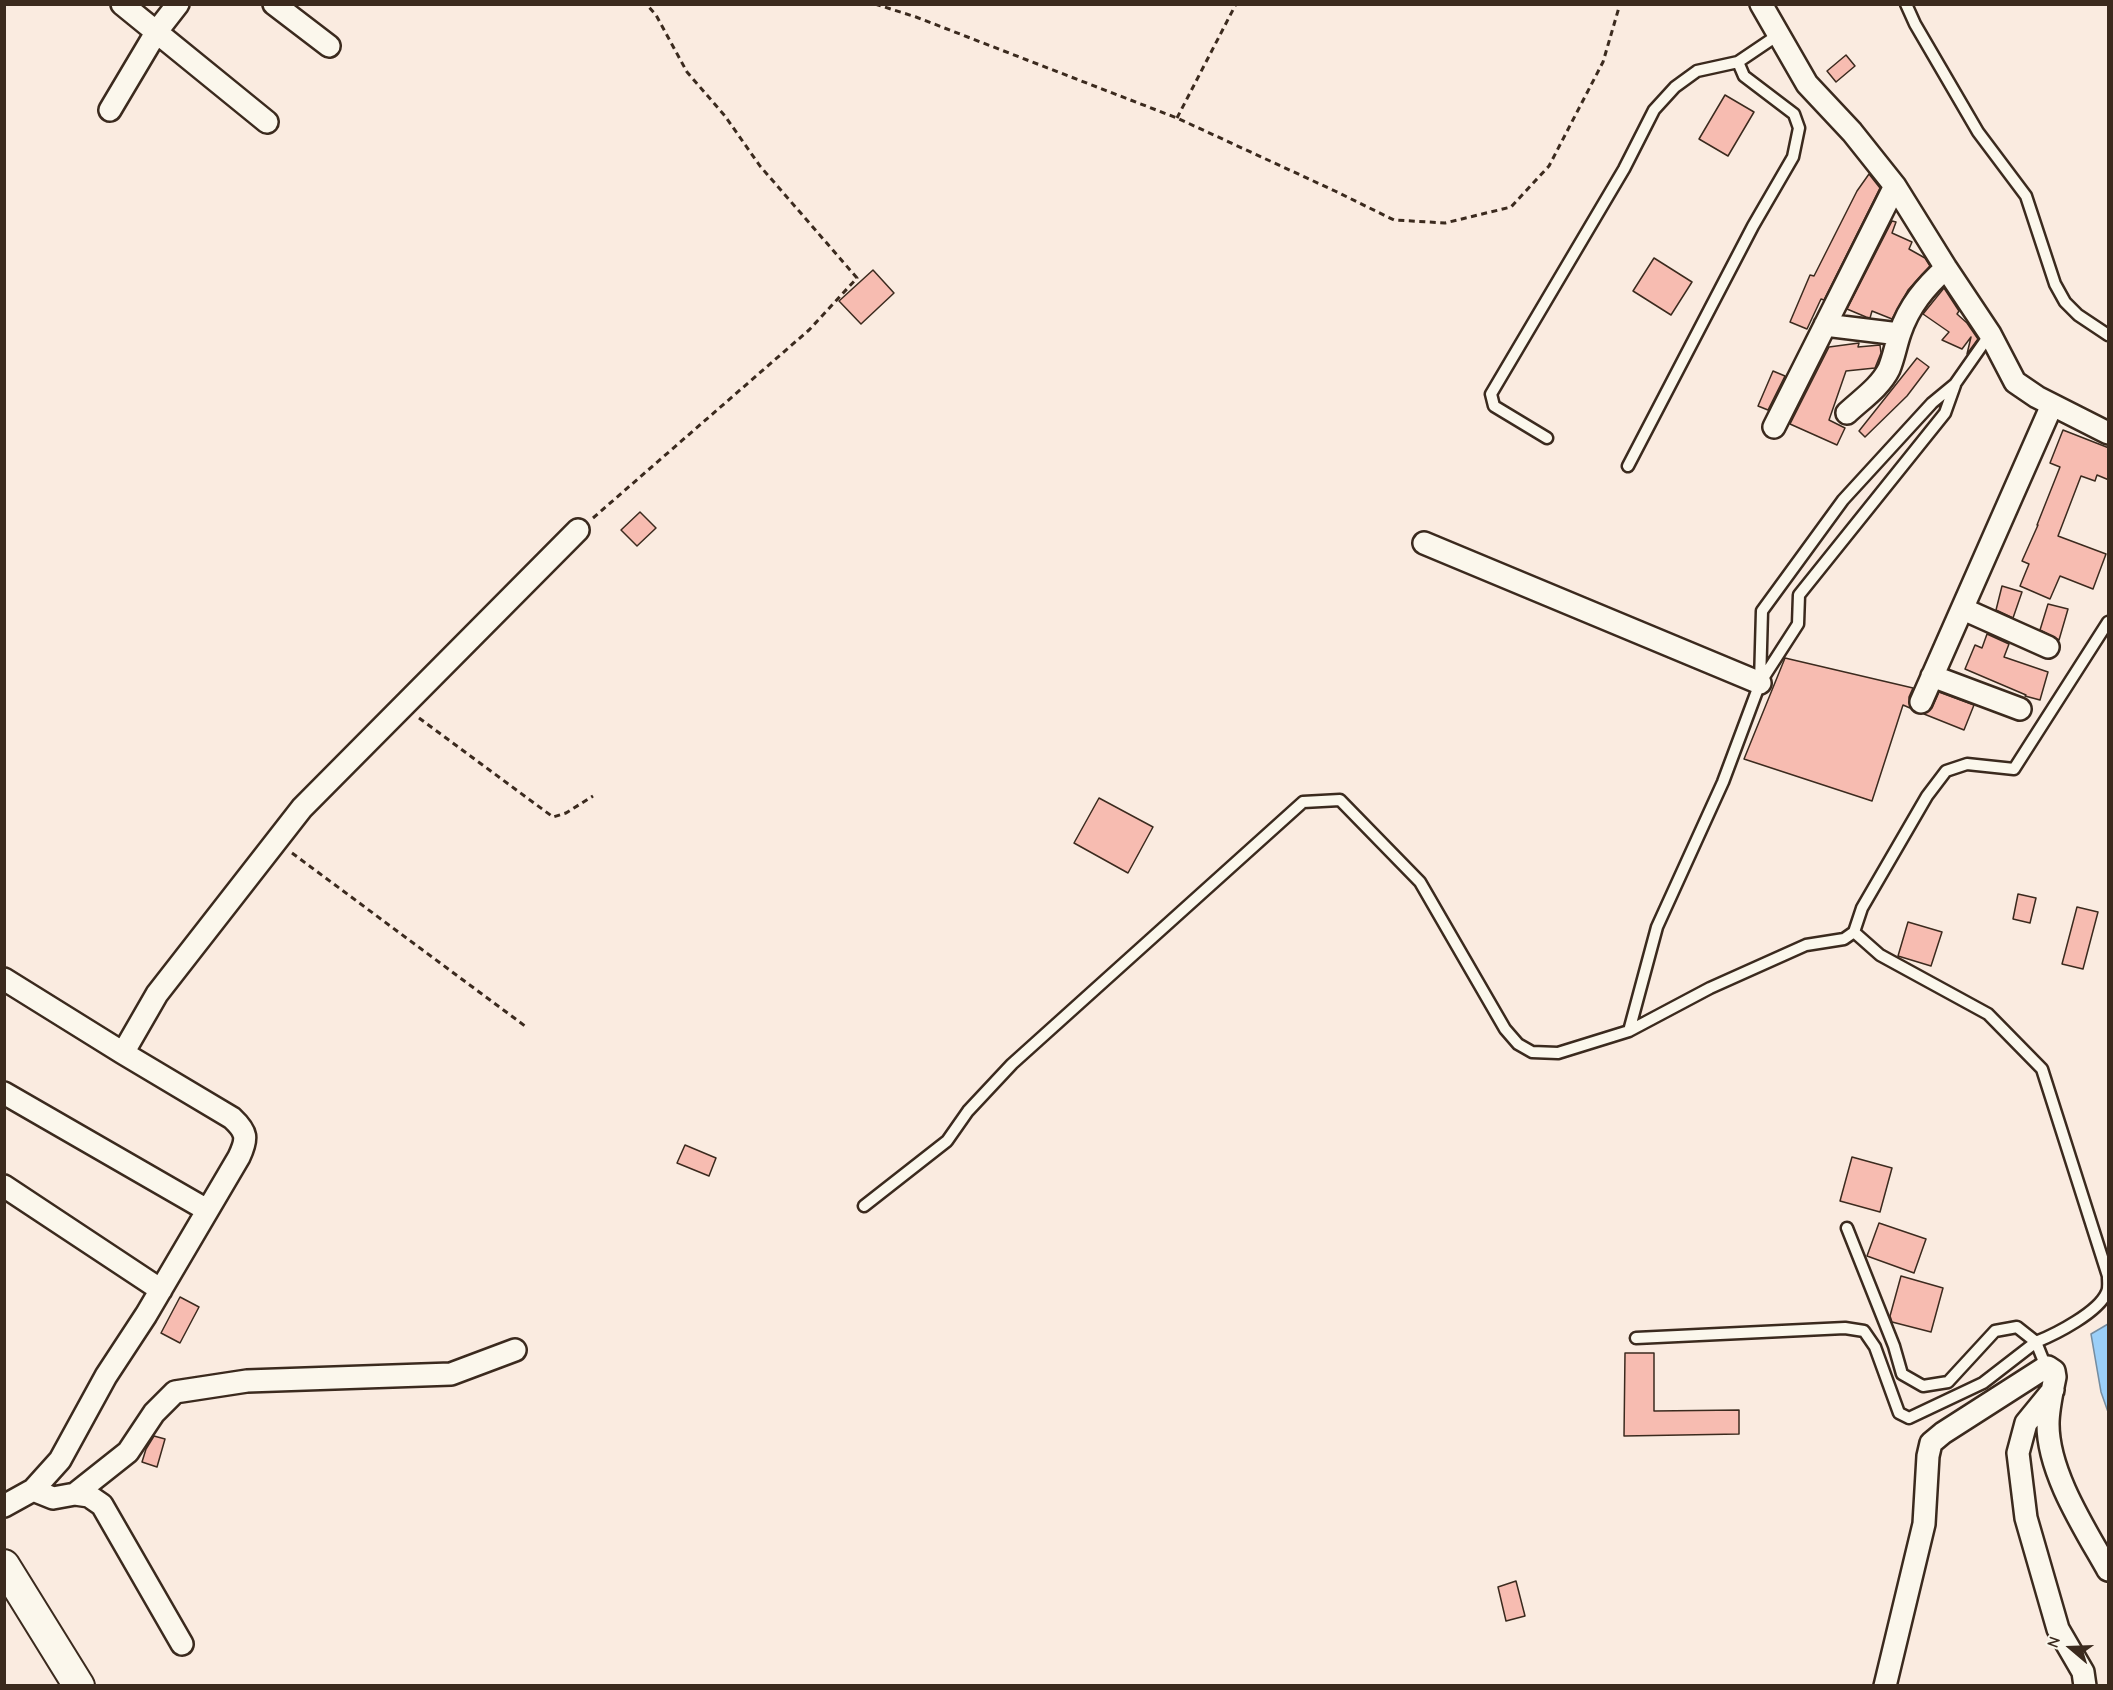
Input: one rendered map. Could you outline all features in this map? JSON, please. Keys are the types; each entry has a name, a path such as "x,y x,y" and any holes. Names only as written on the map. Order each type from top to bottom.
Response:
{"street":[{"path":"122,4 267,122"},
{"path":"111,110 157,31 178,4"},
{"path":"274,4 329,46"},
{"path":"1761,4 1807,84 1852,132 1895,186 1990,334 2015,382 2037,398 2109,433"},
{"path":"1774,427 1895,186"},
{"path":"1847,413 1877,386 1889,369 1899,333 1916,299 1928,284 1946,268"},
{"path":"1825,325 1899,333"},
{"path":"1921,702 2052,405"},
{"path":"123,1053 157,994 302,808 578,530"},
{"path":"1424,543 1760,683"},
{"path":"1963,609 2048,647"},
{"path":"1932,676 2020,709"},
{"path":"4,979 232,1118 242,1128 246,1138 244,1147 161,1290 106,1376 60,1460 33,1490 4,1506"},
{"path":"4,1094 207,1210"},
{"path":"4,1186 161,1290"},
{"path":"75,1494 128,1452 154,1413 175,1392 247,1382 451,1374 515,1350"},
{"path":"1885,1686 1924,1524 1928,1456 1931,1443 2046,1367 2054,1371 2048,1423 2052,1455 2076,1513 2109,1570"},
{"path":"2053,1390 2026,1423 2018,1453 2026,1518 2058,1629 2083,1671 2085,1686"},
{"path":"33,1490 53,1498 75,1494 90,1496 102,1505 182,1644"},
{"path":"4,1564 79,1686"}],"lane":[{"path":"1905,4 1978,132 2026,196 2055,284 2065,302 2078,315 2109,335"},
{"path":"1547,438 1494,406 1491,394 1624,169 1654,110 1675,87 1697,71 1738,62 1778,35"},
{"path":"1628,466 1753,226 1793,157 1799,128 1794,114 1744,76 1738,62"},
{"path":"1760,683 1762,611 1843,500 1932,403 1955,384 1990,334"},
{"path":"1629,1031 1657,927 1723,782 1760,683 1798,624 1799,595 1945,413 1955,384"},
{"path":"864,1206 947,1142 968,1111 1012,1064 1303,802 1340,800 1420,882 1505,1029 1518,1044 1532,1052 1558,1053 1629,1031 1710,988 1806,945 1844,939 1854,932 1862,908 1927,796 1946,771 1967,764 2014,769 2109,622"},
{"path":"1636,1338 1845,1328 1864,1331 1875,1347 1899,1413 1909,1418 1983,1383 2036,1342 2056,1334 2095,1307 2107,1292 2109,1277 2042,1069 1988,1014 1880,955 1854,932"},
{"path":"1847,1228 1894,1346 1902,1374 1923,1386 1948,1382 1995,1331 2017,1327 2036,1342 2046,1367"}],"path":[{"path":"578,530 809,330 857,278 760,166 725,116 687,72 656,15 646,4"},
{"path":"875,4 916,17 1177,118 1394,220 1445,223 1511,207 1549,166 1603,62 1620,4"},
{"path":"1177,118 1236,4"},
{"path":"403,706 553,817 566,813 593,796"},
{"path":"276,842 525,1026"}],"water":[{"path":"2108,1324 2108,1412 2101,1392 2091,1334"}],"building":[{"path":"1846,55 1855,66 1836,82 1827,71"},
{"path":"1725,95 1754,112 1728,156 1699,139"},
{"path":"1869,174 1880,188 1824,300 1821,299 1807,329 1790,322 1810,275 1814,276 1857,191"},
{"path":"1892,221 1896,222 1892,233 1912,242 1909,249 1925,258 1930,266 1908,290 1892,319 1872,311 1870,318 1847,309"},
{"path":"1654,258 1692,282 1671,315 1633,291"},
{"path":"873,270 894,293 861,324 839,301"},
{"path":"1944,288 1959,311 1957,314 1967,323 1978,339 1967,354 1971,337 1962,349 1942,340 1949,332 1923,314"},
{"path":"1859,343 1858,347 1880,345 1881,353 1875,368 1846,371 1829,420 1845,428 1837,445 1790,424 1829,347"},
{"path":"1917,358 1929,367 1907,396 1865,437 1859,431"},
{"path":"1773,371 1785,376 1768,410 1758,406"},
{"path":"2063,430 2109,448 2109,480 2097,475 2095,481 2081,476 2058,536 2106,554 2093,589 2060,576 2050,599 2020,586 2029,564 2022,561 2060,467 2050,463"},
{"path":"640,512 656,528 637,546 621,530"},
{"path":"2002,586 2022,592 2013,618 1996,610"},
{"path":"2048,604 2068,609 2059,640 2040,630"},
{"path":"1987,634 2009,644 2004,657 2048,672 2040,700 2025,696 1965,669 1975,645 1982,648"},
{"path":"1785,658 1913,688 1909,697 1910,708 1903,705 1872,801 1744,759"},
{"path":"1939,692 1974,705 1964,730 1924,714 1932,708"},
{"path":"1099,798 1153,827 1128,873 1074,843"},
{"path":"2018,894 2036,898 2030,923 2013,919"},
{"path":"2077,907 2098,912 2083,969 2062,964"},
{"path":"1908,922 1942,932 1931,966 1898,956"},
{"path":"685,1145 716,1158 709,1176 677,1163"},
{"path":"1852,1157 1892,1168 1880,1212 1840,1201"},
{"path":"1879,1223 1926,1239 1914,1273 1867,1256"},
{"path":"1901,1276 1943,1288 1931,1332 1892,1322 1890,1316"},
{"path":"180,1297 199,1307 180,1343 161,1333"},
{"path":"1625,1353 1654,1353 1654,1411 1739,1410 1739,1434 1624,1436"},
{"path":"154,1436 165,1439 157,1467 142,1462 146,1449"},
{"path":"1516,1581 1525,1616 1506,1621 1498,1587"}]}
